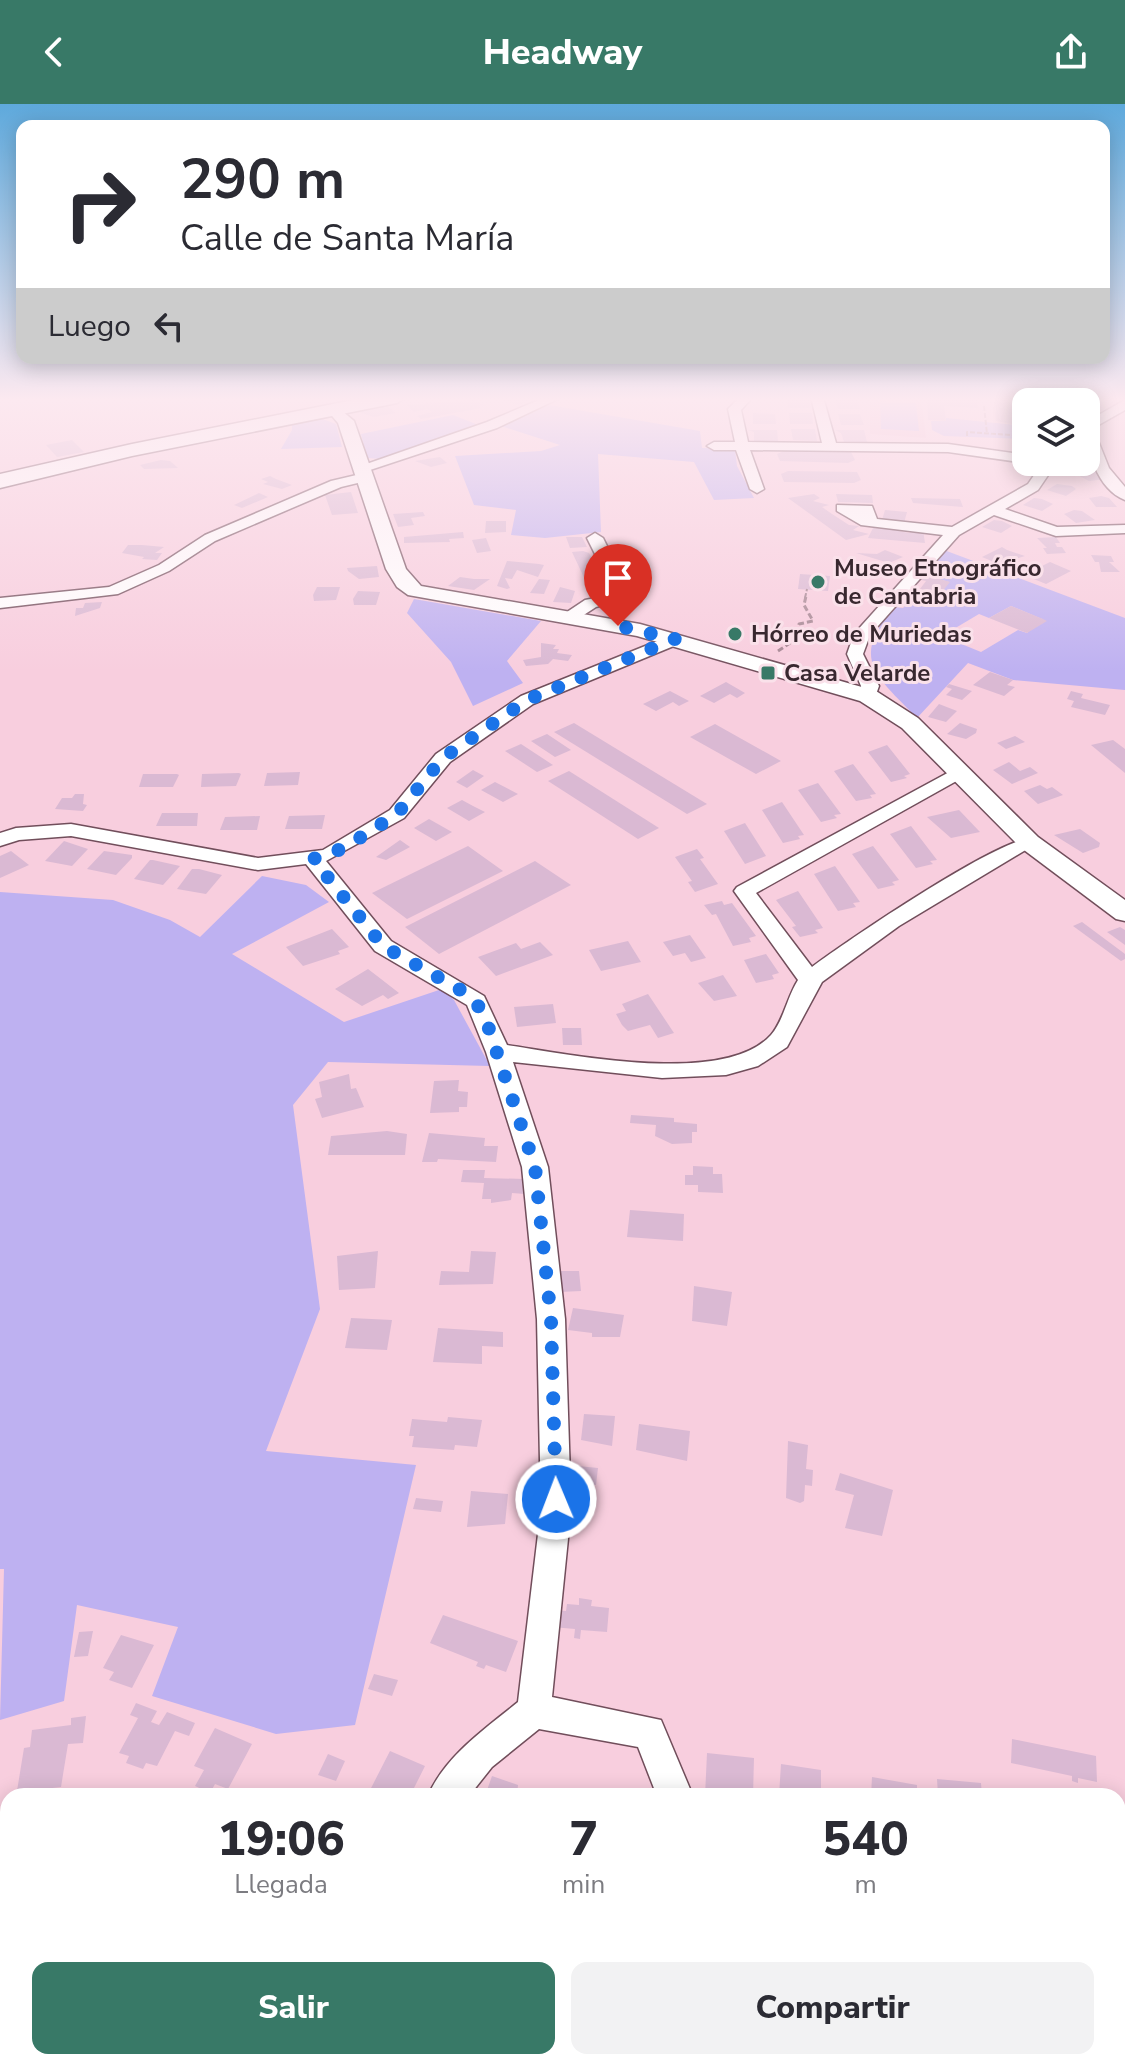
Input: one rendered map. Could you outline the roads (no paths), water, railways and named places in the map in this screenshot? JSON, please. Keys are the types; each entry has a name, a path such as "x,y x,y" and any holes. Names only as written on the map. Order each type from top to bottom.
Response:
{"street":[{"path":"0,603 112,591 164,568 210,538 325,489"},
{"path":"370,489 396,569 404,583 415,591 570,617 675,639 868,696 899,713 1029,842 1125,913"},
{"path":"868,696 870,686 855,654 862,634 954,532 1030,489"},
{"path":"993,510 1056,532 1125,529"},
{"path":"871,523 954,532"},
{"path":"570,617 591,603 624,597 595,538"},
{"path":"0,840 16,834 71,830 258,864 313,859 344,848 397,814 443,758 527,700 675,639"},
{"path":"810,980 744,891 960,774"},
{"path":"498,1052 662,1070 745,1062 783,1039 810,980 909,907 1029,842"},
{"path":"313,859 383,946 476,1001 498,1052 535,1167 551,1319 556,1509 534,1711 480,1755 453,1788"},
{"path":"534,1711 649,1732 672,1788"}],"place":[{"name":"Museo Etnográfico de Cantabria","path":"818,582"},
{"name":"Hórreo de Muriedas","path":"735,634"},
{"name":"Casa Velarde","path":"768,673"}]}
